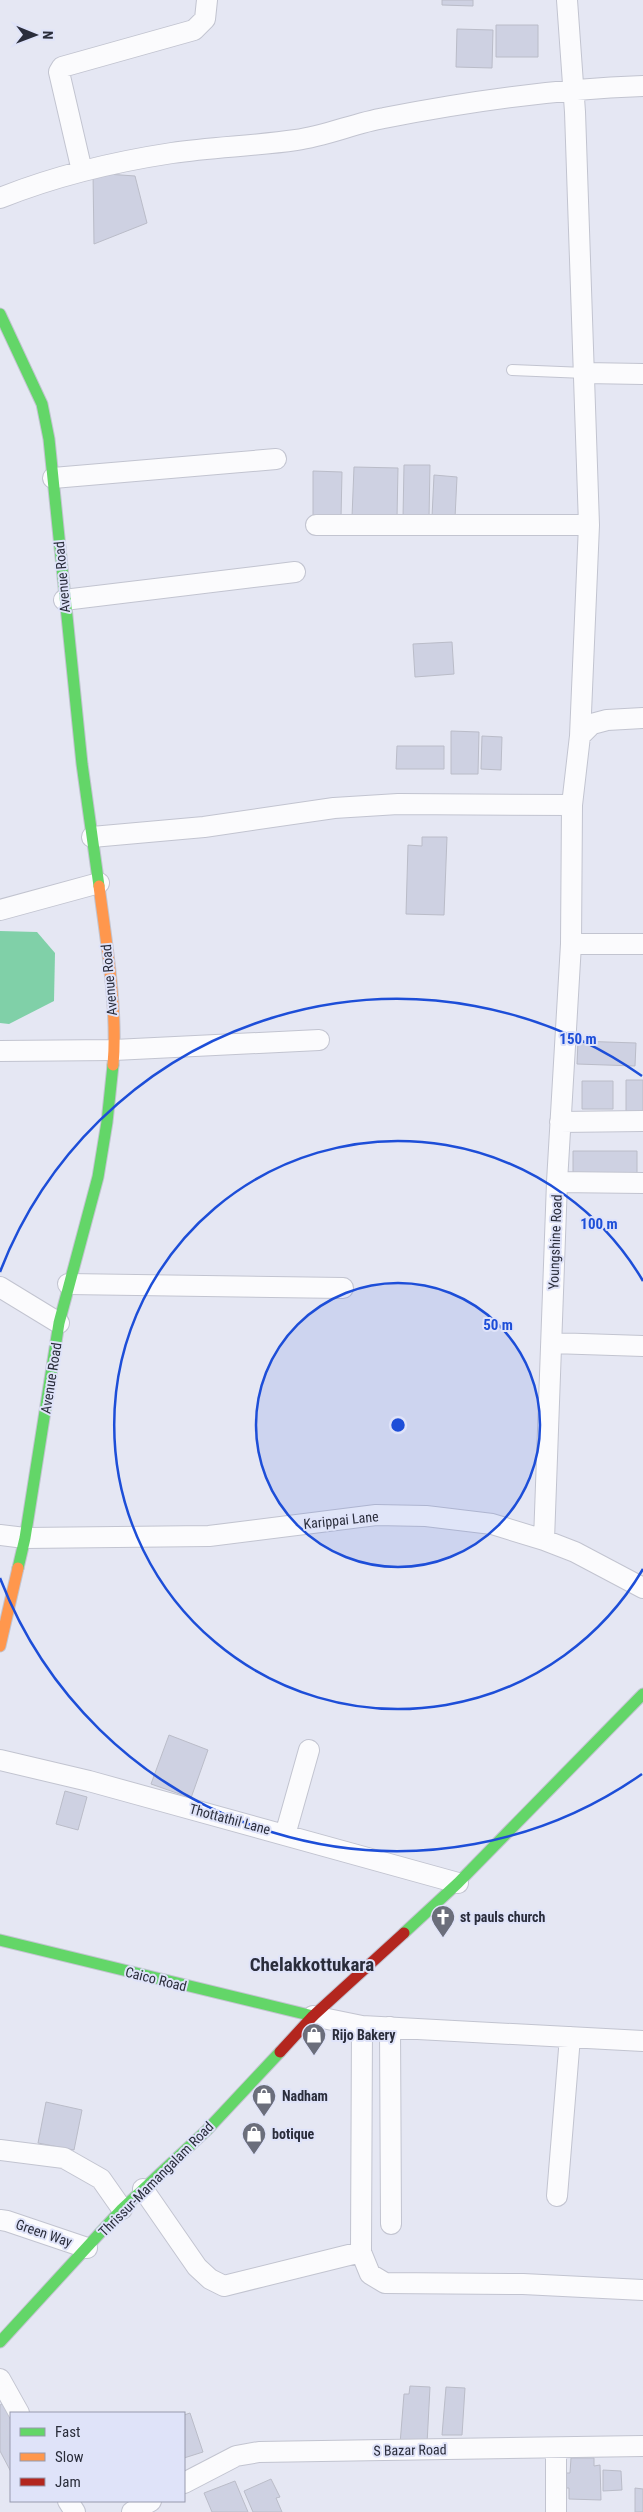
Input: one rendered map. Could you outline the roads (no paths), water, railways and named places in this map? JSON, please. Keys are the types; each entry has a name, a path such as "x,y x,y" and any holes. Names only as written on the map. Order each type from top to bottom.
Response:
{"street":[{"path":"82,171 60,72 62,67 194,30 205,19 208,0"},
{"name":"Youngshine Road","path":"544,1540 557,1182 571,944 572,805 580,736 589,525 574,88 567,0"},
{"path":"0,198 38,183 82,171 172,153 298,140 373,120 434,108 574,88 643,86"},
{"name":"Avenue Road","path":"0,314 42,404 49,439 64,600 110,978 114,1050 107,1122 98,1177 59,1323 25,1538 0,1646"},
{"path":"585,373 643,374"},
{"path":"53,478 276,459"},
{"path":"316,525 589,525"},
{"path":"64,600 295,572"},
{"path":"580,736 592,724 643,718"},
{"path":"92,837 204,826 334,808 398,804 572,805"},
{"path":"0,910 99,883"},
{"path":"571,944 643,944"},
{"path":"0,1052 114,1050 318,1040"},
{"path":"560,1122 643,1121"},
{"path":"557,1182 643,1183"},
{"path":"68,1284 343,1288"},
{"path":"0,1287 59,1323"},
{"path":"552,1343 643,1346"},
{"name":"Karippai Lane","path":"0,1535 25,1538 209,1536 376,1515 426,1516 492,1524 544,1540 575,1552 643,1588"},
{"name":"Thrissur-Mamangalam Road","path":"0,2342 122,2208 207,2130 313,2016 458,1883 643,1694"},
{"path":"285,1835 309,1750"},
{"name":"Thottathil Lane","path":"0,1760 89,1781 458,1883"},
{"name":"Caico Road","path":"0,1940 313,2016"},
{"path":"313,2016 362,2026 643,2041"},
{"path":"362,2026 361,2252 370,2274 385,2283 523,2284 643,2290"},
{"path":"390,2027 390,2224"},
{"path":"557,2196 570,2037"},
{"path":"0,2150 64,2158 101,2179 122,2208"},
{"path":"143,2189 197,2267 210,2279 224,2286 361,2252"},
{"name":"Green Way","path":"0,2220 7,2220 87,2248"},
{"path":"0,2379 18,2412"},
{"name":"S Bazar Road","path":"185,2483 236,2456 259,2452 643,2446"},
{"path":"556,2448 556,2512"}],"lane":[{"path":"512,370 585,373"}],"place":[{"name":"st pauls church","path":"443,1938"},
{"name":"Rijo Bakery","path":"314,2056"},
{"name":"Nadham","path":"264,2117"},
{"name":"botique","path":"254,2155"}],"district":[{"name":"Chelakkottukara","path":"312,1964"}]}
